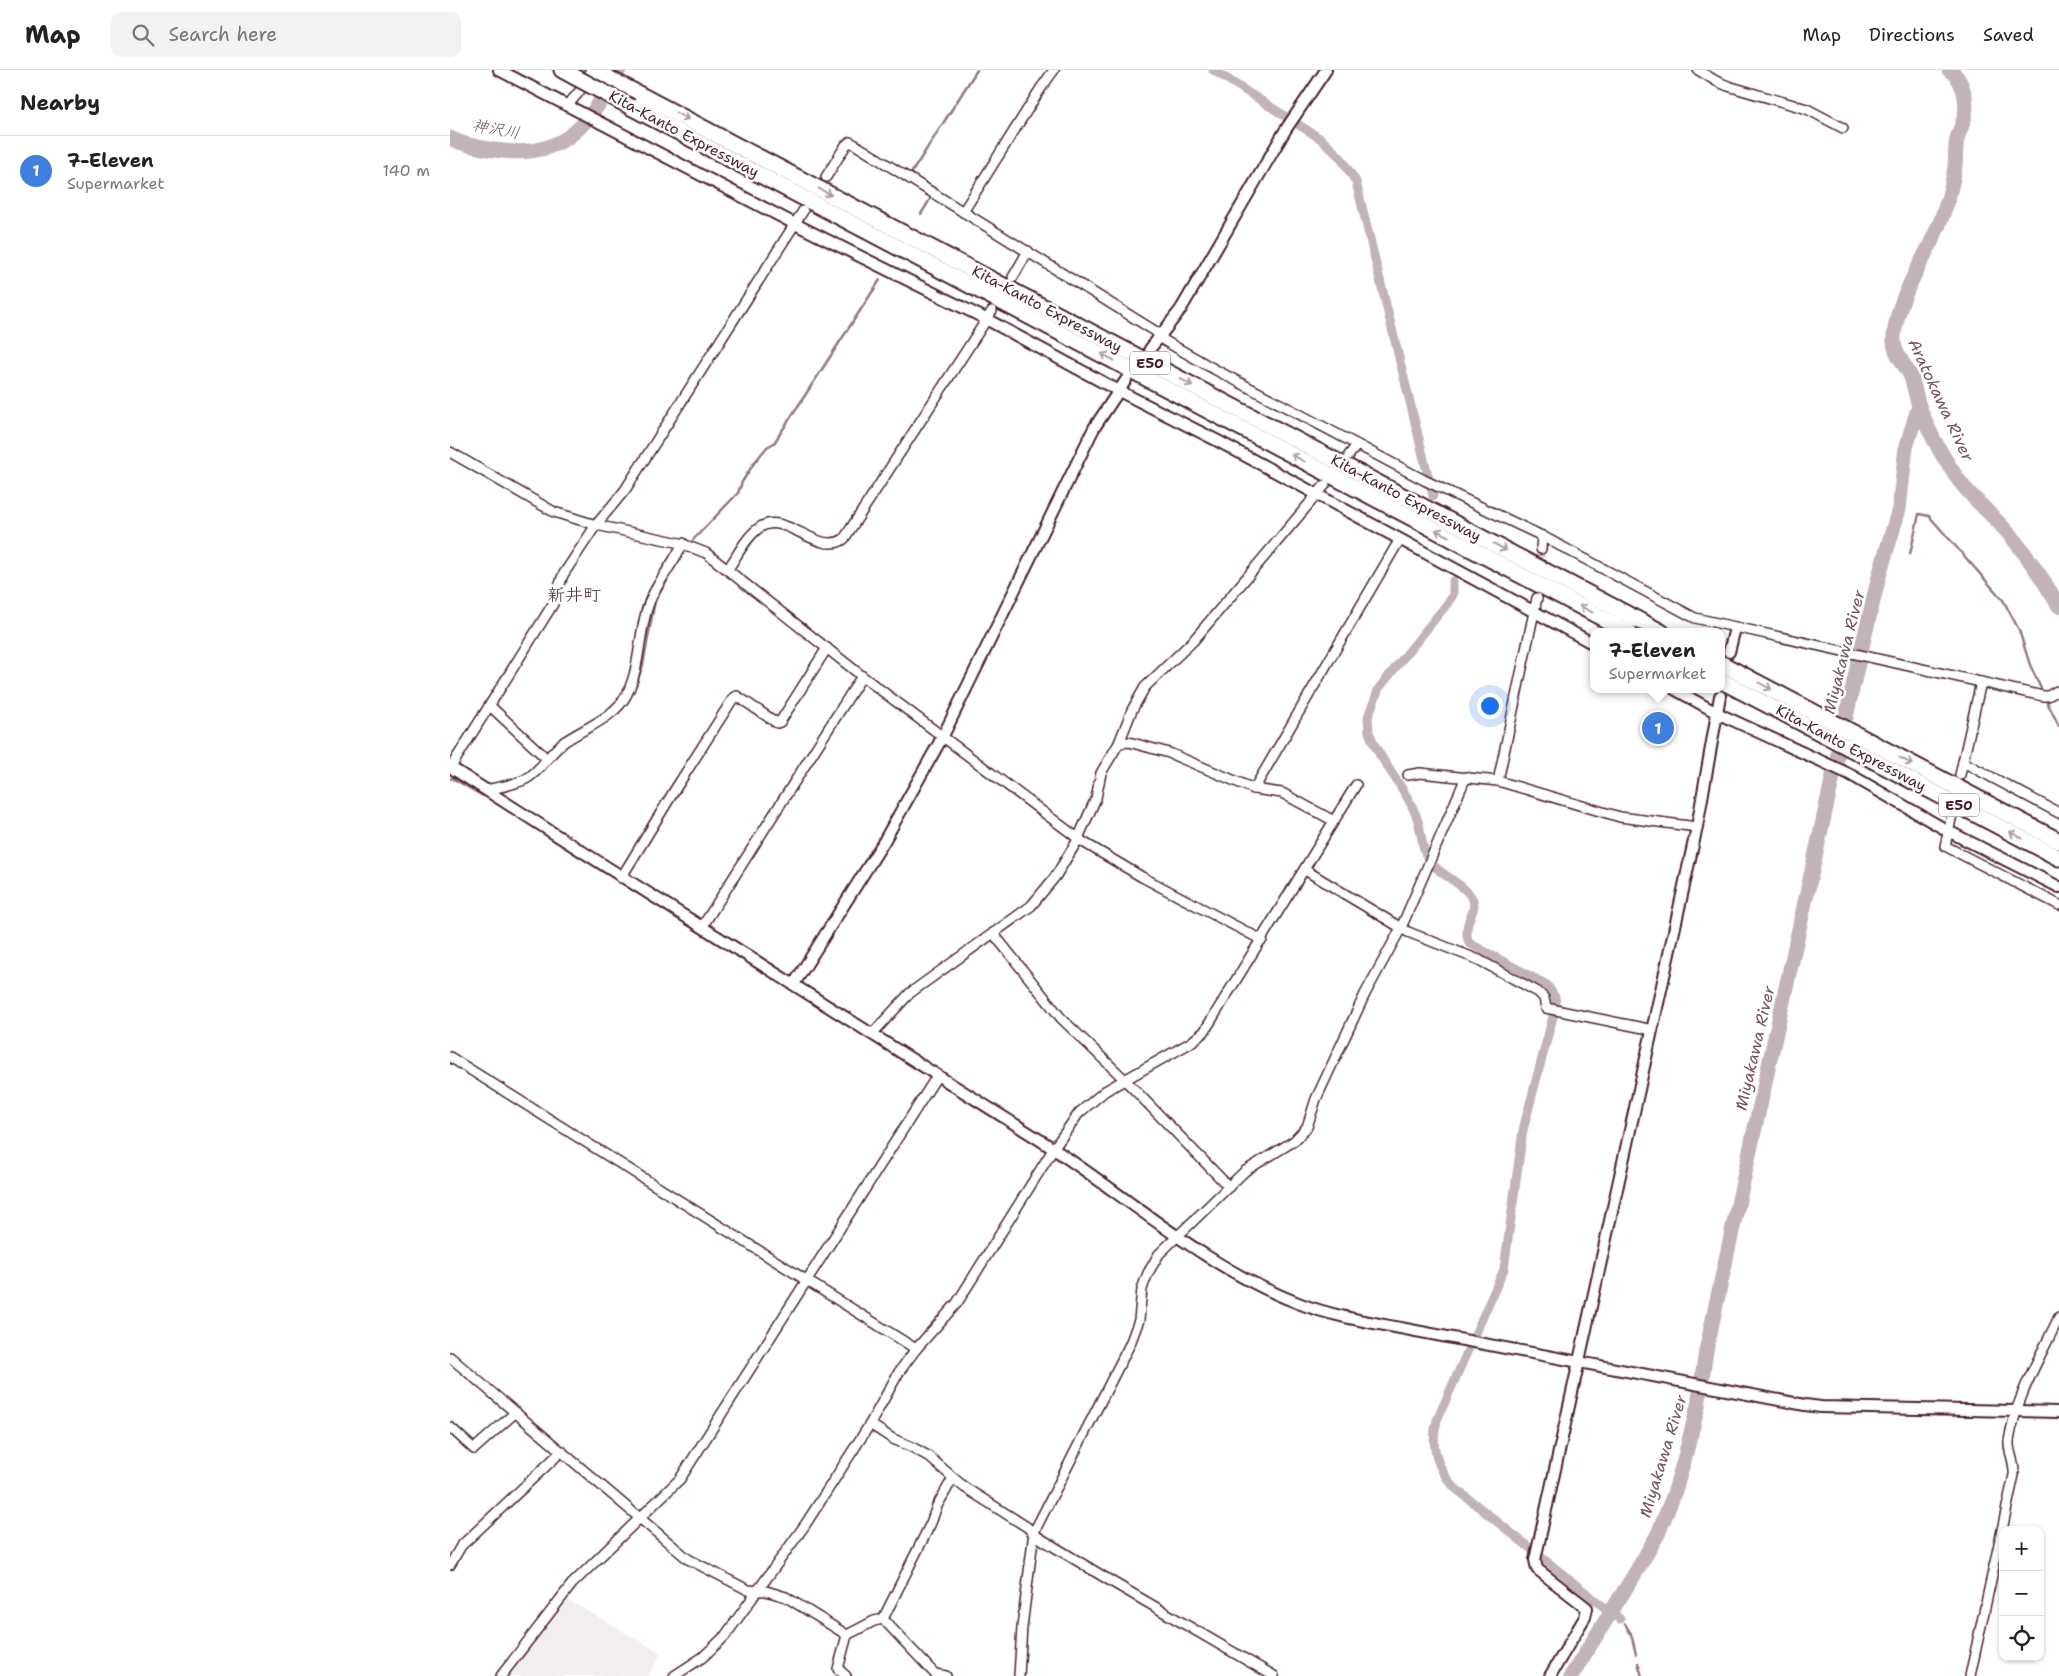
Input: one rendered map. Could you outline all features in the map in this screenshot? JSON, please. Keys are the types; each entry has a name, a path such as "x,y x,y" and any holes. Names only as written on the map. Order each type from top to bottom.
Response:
{"highway":[{"name":"Kita-Kanto Expressway","path":"592,70 635,100 1622,628"},
{"name":"Kita-Kanto Expressway","path":"568,73 635,100 1653,628"},
{"name":"Kita-Kanto Expressway","path":"1725,658 1822,725"},
{"name":"Kita-Kanto Expressway","path":"1725,682 1822,725 2059,858"},
{"name":"Kita-Kanto Expressway","path":"1861,746 2059,841"}],"street":[{"path":"499,70 795,224 989,315 1120,391 1216,440 1590,642"},
{"path":"566,106 579,92 592,70"},
{"path":"963,212 1054,70"},
{"path":"1150,349 1181,309 1288,125 1326,70"},
{"path":"1698,70 1716,82 1751,94 1807,109 1843,128"},
{"path":"826,177 846,145 852,143 1155,330 1165,341 1214,369 1424,480 1542,536 1695,618 2046,696 2057,691"},
{"path":"803,211 625,490 596,525 563,575 553,604 450,767 621,878 794,984 937,1076 1054,1148 1216,1264 1298,1304 1335,1315 1472,1342 1821,1407 2059,1412"},
{"path":"1014,277 1028,251"},
{"path":"728,568 758,528 764,525 782,525 825,543 833,544 844,540 989,315"},
{"path":"794,984 883,843 944,736 1094,428 1126,380"},
{"path":"1349,455 1358,445"},
{"path":"450,452 554,512 596,525 702,550 728,568 862,676 1077,837 1109,859 1262,940"},
{"path":"872,1034 910,993 1038,899 1055,878 1077,837 1096,798 1101,773 1119,744 1132,710 1145,687 1193,641 1325,485"},
{"path":"1541,549 1542,536"},
{"path":"1254,789 1400,539"},
{"path":"486,790 527,778 563,742 602,720 626,696 635,672 642,641 643,623 650,601 683,544"},
{"path":"1498,781 1537,598"},
{"path":"1725,658 1735,628"},
{"path":"621,878 734,697 737,696 777,722 780,722 827,648"},
{"path":"702,928 862,676"},
{"path":"1960,775 1981,682"},
{"path":"1681,693 1717,714 1824,761 1948,831 2059,887"},
{"path":"1550,1676 1587,1612 1584,1606 1537,1569 1535,1560 1653,1030 1696,827 1720,696"},
{"path":"489,705 546,758"},
{"path":"1119,744 1129,742 1169,753 1254,789 1282,793 1334,821"},
{"path":"1963,762 2059,813"},
{"path":"1408,775 1420,773 1498,781 1620,817 1696,827"},
{"path":"1019,1676 1022,1627 1034,1532 1130,1344 1139,1320 1142,1289 1148,1274 1160,1254 1178,1238 1207,1206 1245,1171 1298,1138 1307,1127 1316,1099 1365,994 1401,928 1466,777"},
{"path":"674,1676 703,1657 719,1642 805,1525 870,1424 899,1372 916,1349 957,1303 1054,1148 1085,1107 1105,1091 1190,1043 1204,1032 1356,785"},
{"path":"1952,814 1945,846 2059,905"},
{"path":"1305,870 1401,928 1486,964 1538,992 1544,998 1546,1008 1653,1030"},
{"path":"993,933 1062,1018 1229,1186"},
{"path":"450,1057 916,1349"},
{"path":"501,1676 572,1584 680,1479 937,1076"},
{"path":"1970,1676 2014,1475 2014,1461 2009,1444 2015,1411 2059,1317"},
{"path":"450,1357 688,1559 748,1590 766,1591 786,1597 847,1635"},
{"path":"450,1427 474,1450 516,1412"},
{"path":"870,1424 892,1439 928,1456 986,1502 1034,1532 1038,1537 1274,1676"},
{"path":"450,1565 461,1546 562,1451"},
{"path":"883,1619 931,1523 937,1506 954,1478"},
{"path":"846,1676 838,1669 847,1635 874,1620 883,1619"},
{"path":"883,1619 931,1675 946,1676"}],"shaded area":[{"path":"568,1600 661,1653 649,1676 506,1676"}],"waterway":[{"name":"神沢川","path":"450,138 482,148 525,152 560,142 587,120 619,70"},
{"path":"935,191 936,189 913,175 912,172 977,70"},
{"path":"1213,70 1321,139 1341,158 1356,182 1433,496"},
{"name":"Aratokawa River","path":"1949,70 1954,73 1961,83 1966,102 1964,117 1956,142 1953,179 1936,232 1901,304 1894,336 1895,348 1911,377 1919,406 1947,463 1969,493 2018,545 2040,575 2059,606"},
{"path":"921,214 932,196"},
{"path":"693,540 738,493 742,482 754,463 767,447 774,443 880,280"},
{"name":"Miyakawa River","path":"1571,1676 1658,1534 1674,1494 1683,1464 1698,1406 1706,1351 1856,672 1879,576 1899,509 1906,447 1919,406"},
{"name":"Miyakawa River","path":"1899,509 1903,511"},
{"path":"1910,554 1919,514 1929,516 2003,600 2019,630 2030,665 2043,693"},
{"path":"636,684 643,665 655,600 667,581"},
{"path":"1453,581 1453,595 1447,604 1379,688 1368,717 1369,732 1412,807 1419,823 1424,850 1428,859 1438,870 1464,888 1473,900 1473,909 1467,929 1469,943 1547,985 1555,997 1556,1005 1523,1130 1504,1269 1437,1420 1434,1439 1436,1456 1443,1473 1455,1488 1595,1600"},
{"path":"2045,698 2059,726"},
{"path":"450,779 452,778 483,796"},
{"name":"Miyakawa River","path":"1600,1604 1620,1619"},
{"path":"1625,1624 1631,1634 1636,1654"},
{"path":"1638,1663 1642,1676"}],"tunnel":[{"path":"1537,598 1541,549"}],"place":[{"name":"7-Eleven","path":"1658,728"}],"district":[{"name":"新井町","path":"574,595"}]}
